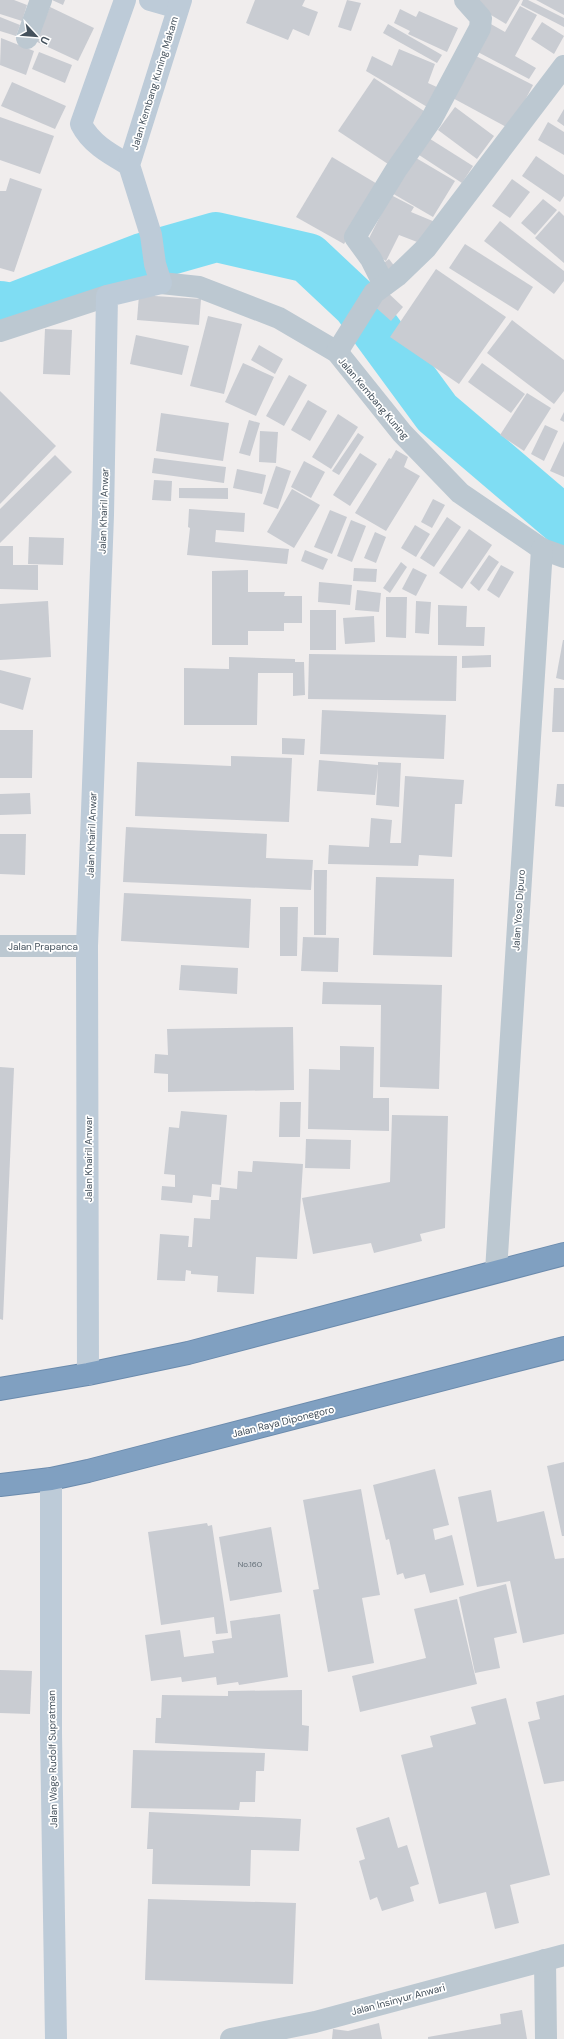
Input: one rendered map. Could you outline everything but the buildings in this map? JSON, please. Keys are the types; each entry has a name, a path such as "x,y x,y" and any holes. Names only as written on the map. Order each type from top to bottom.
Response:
{"highway":[{"path":"0,1389 88,1374 188,1353 496,1270 564,1254"},
{"name":"Jalan Raya Diponegoro","path":"0,1485 51,1479 564,1348"}],"street":[{"path":"27,38 42,0"},
{"name":"Jalan Kembang Kuning Makam","path":"125,0 81,124 90,138 98,146 128,165 179,4"},
{"path":"150,0 179,4"},
{"path":"379,289 372,259 355,237 396,170 431,120 480,28 481,18 465,0"},
{"path":"337,352 379,289 426,248 564,66"},
{"path":"128,165 151,235 158,274"},
{"name":"Jalan Kembang Kuning","path":"0,331 107,296 158,274 199,287 279,318 337,352 402,432 460,493 542,549 564,557"},
{"name":"Jalan Khairil Anwar","path":"88,1374 87,946 103,515 107,296"},
{"name":"Jalan Yoso Dipuro","path":"496,1270 542,549"},
{"name":"Jalan Prapanca","path":"0,946 87,946"},
{"name":"Jalan Wage Rudolf Supratman","path":"51,1479 51,1733 56,2039"},
{"path":"546,2039 555,1957"},
{"name":"Jalan Insinyur Anwari","path":"231,2039 315,2022 555,1957"}],"waterway":[{"path":"0,306 12,308 142,258 216,237 308,258 357,304 437,413 564,521"}]}
